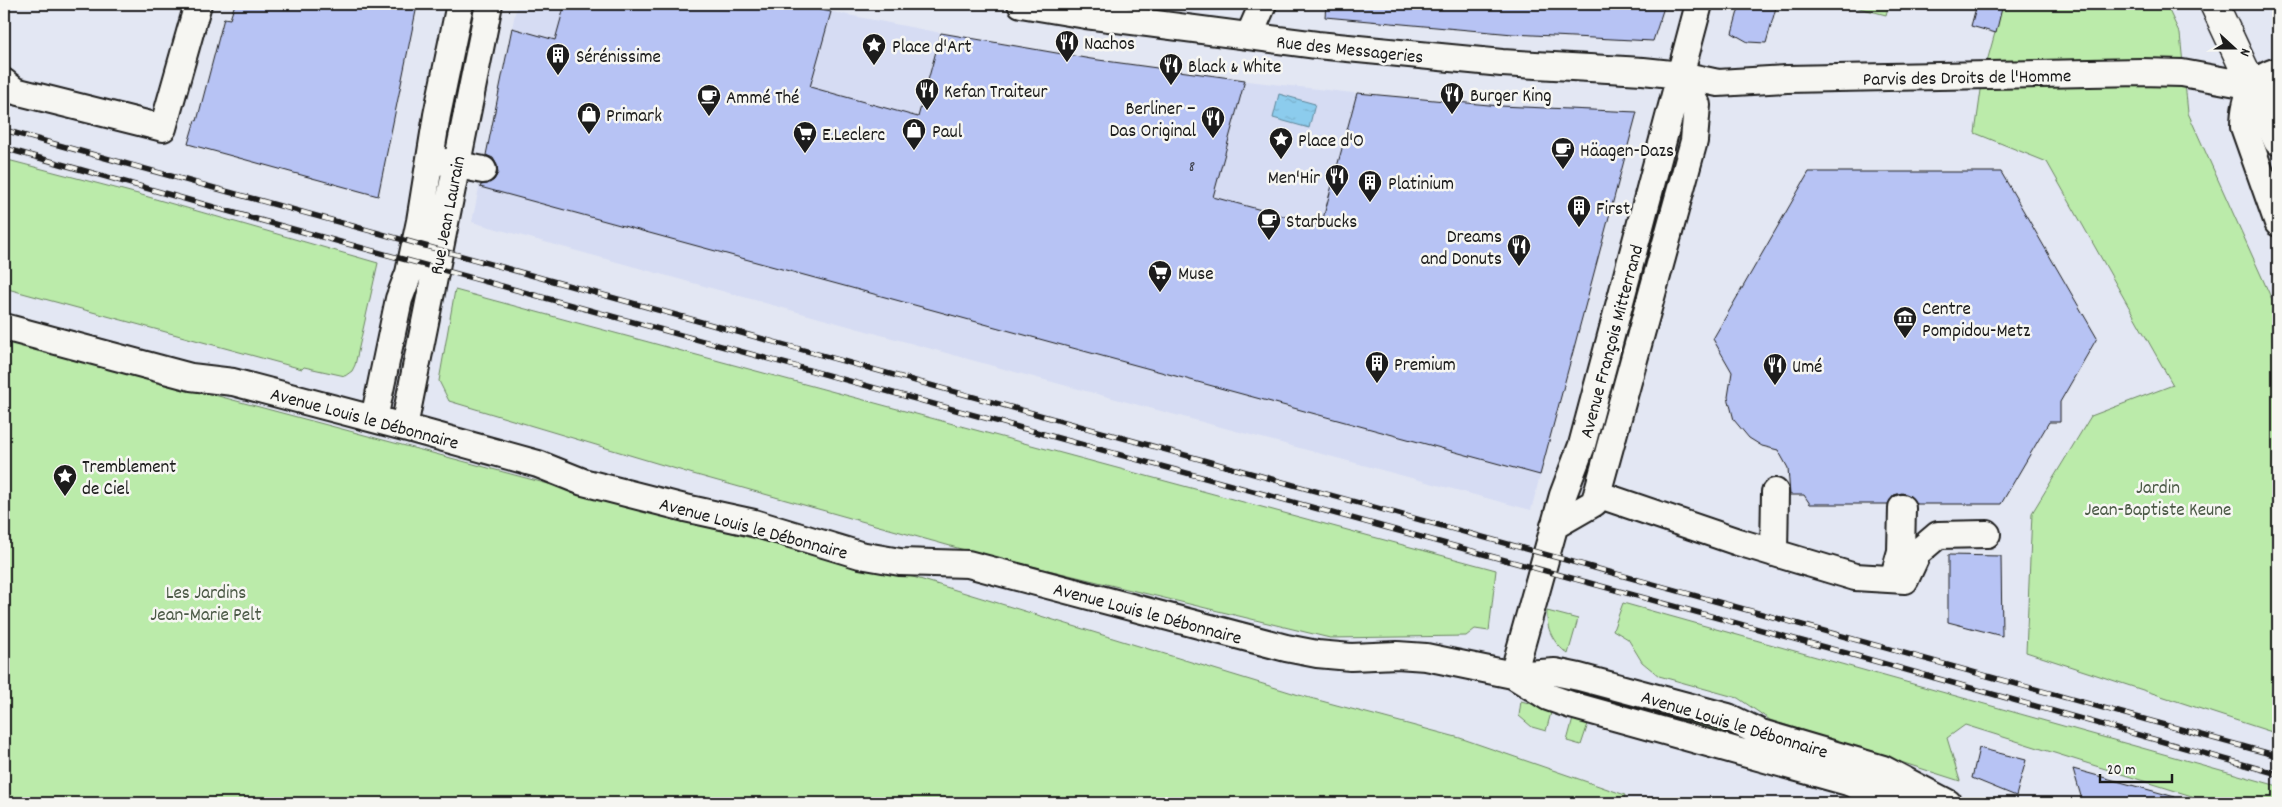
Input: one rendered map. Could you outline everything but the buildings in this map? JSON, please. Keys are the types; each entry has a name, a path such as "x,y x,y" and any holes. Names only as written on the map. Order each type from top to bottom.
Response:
{"main road":[{"path":"2214,4 2265,88 2278,141"}],"street":[{"path":"4,82 15,91 163,128 198,4"},
{"name":"Rue Jean Laurain","path":"374,419 399,299 410,264 431,159 437,115 460,4"},
{"name":"Rue Jean Laurain","path":"404,427 489,4"},
{"name":"Rue des Messageries","path":"1021,4 1086,15 1249,36 1502,64 1681,75"},
{"path":"1249,36 1263,4"},
{"name":"Avenue François Mitterrand","path":"1514,675 1563,495 1582,445 1699,4"},
{"path":"2278,71 2268,74 2265,88 2244,111 2244,127 2278,223"},
{"name":"Parvis des Droits de l'Homme","path":"1681,75 1718,83 1787,79 2148,72 2182,73 2265,88"},
{"path":"1554,526 1594,503 1597,494 1694,141 1697,105 1681,75"},
{"path":"431,159 483,170"},
{"name":"Avenue Louis le Débonnaire","path":"4,327 191,377 233,382 374,419 538,464 583,482 754,523 819,544 881,560 968,564 1286,648 1309,652 1351,657 1398,655 1426,657 1514,675 1556,672 1728,717 1760,732 1883,769 1948,803"},
{"path":"1774,553 1775,492"},
{"path":"1597,494 1774,553 1854,577 1905,580 1918,552 1938,535 1987,534"},
{"path":"1893,580 1901,551 1902,508"},
{"name":"Avenue Louis le Débonnaire","path":"1514,675 1548,697 1571,705 1848,782 1898,803"}],"shaded area":[{"name":"Muse","path":"517,4 791,4 941,33 1221,78 1362,94 1458,102 1637,112 1531,510 1026,375 472,222"}],"green space":[{"path":"1844,4 1889,4 1886,15"},
{"name":"Jardin Jean-Baptiste Keune","path":"2003,4 2166,4 2180,34 2188,113 2278,313 2278,734 2026,652 2032,513 2091,416 2173,385 2047,162 1975,133 1983,76"},
{"path":"4,159 138,194 378,263 355,365 352,371 345,376 304,367 302,369 4,288"},
{"path":"455,290 1496,570 1489,631 1475,629 1466,636 1330,638 961,549 693,474 449,401 439,381"},
{"name":"Les Jardins Jean-Marie Pelt","path":"4,339 860,567 913,577 1299,695 1460,738 1625,795 1623,803 4,803"},
{"path":"1623,603 2278,786 2278,803 2214,803 1965,725 1947,738 1960,781 1770,720 1738,698 1659,676 1642,662 1628,639 1613,630"},
{"path":"1547,611 1578,619 1568,654 1554,640 1549,630"},
{"path":"1581,690 1821,756 1935,803 1913,803 1895,794 1578,701"},
{"path":"1521,701 1552,709 1546,731 1532,727 1519,716"},
{"path":"1574,715 1812,780 1854,798 1588,724 1581,745 1567,741"}],"water":[{"path":"1279,94 1315,104 1309,128 1273,118"}],"railway":[{"path":"4,130 2278,756"},
{"path":"4,148 256,219 1846,653 2278,774"}],"place":[{"name":"Nachos","path":"1067,63"},
{"name":"Place d'Art","path":"874,66"},
{"name":"Sérénissime","path":"558,76"},
{"name":"Black & White","path":"1171,86"},
{"name":"Kefan Traiteur","path":"927,111"},
{"name":"Burger King","path":"1452,115"},
{"name":"Ammé Thé","path":"709,117"},
{"name":"Primark","path":"589,135"},
{"name":"Berliner – Das Original","path":"1213,139"},
{"name":"Paul","path":"914,151"},
{"name":"E.Leclerc","path":"805,154"},
{"name":"Place d'O","path":"1281,160"},
{"name":"Häagen-Dazs","path":"1563,170"},
{"name":"Men'Hir","path":"1337,197"},
{"name":"Platinium","path":"1370,203"},
{"name":"First","path":"1579,228"},
{"name":"Starbucks","path":"1269,241"},
{"name":"Dreams and Donuts","path":"1519,267"},
{"name":"Muse","path":"1160,293"},
{"name":"Centre Pompidou-Metz","path":"1905,339"},
{"name":"Premium","path":"1377,384"},
{"name":"Umé","path":"1775,386"},
{"name":"Tremblement de Ciel","path":"65,497"}]}
